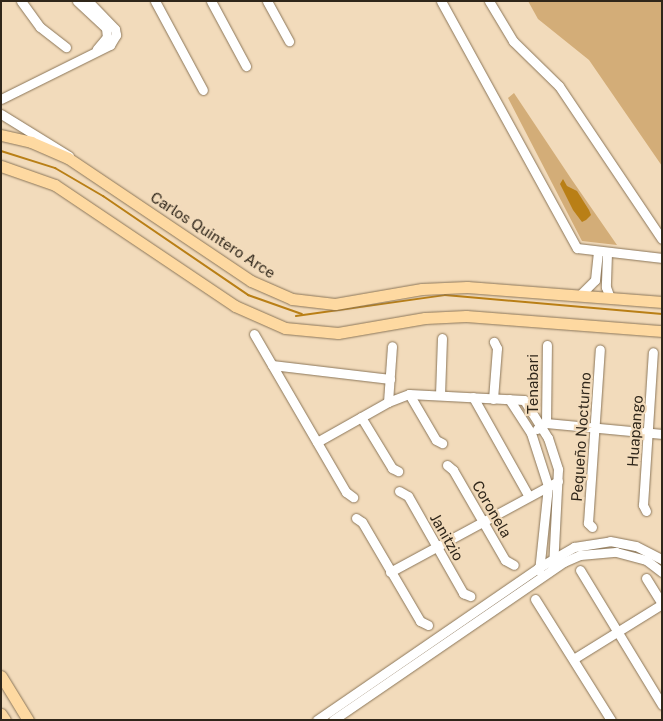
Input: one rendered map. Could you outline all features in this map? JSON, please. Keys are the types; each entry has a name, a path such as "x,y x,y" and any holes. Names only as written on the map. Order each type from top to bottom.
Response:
{"main road":[{"path":"7,136 22,133 24,127"},
{"name":"Carlos Quintero Arce","path":"7,136 50,149 85,168 251,281 292,299 336,304 422,289 467,287 662,302"},
{"path":"1,166 55,185 235,306 285,328 338,333 425,318 466,316 662,332"},
{"path":"1,676 28,720"},
{"path":"1,714 4,720"}],"street":[{"path":"21,1 40,27 66,47"},
{"path":"155,1 202,90"},
{"path":"211,1 246,66"},
{"path":"267,1 289,42"},
{"path":"441,1 577,248 602,253 662,258"},
{"path":"489,1 513,41 553,78 662,239"},
{"path":"1,99 114,40 116,35 112,24 88,4"},
{"path":"88,4 108,32 105,42 96,50"},
{"path":"1,114 60,148 85,168"},
{"path":"602,253 601,273 610,298"},
{"path":"580,295 592,286 601,273"},
{"path":"254,334 346,492 353,497"},
{"path":"440,396 442,338"},
{"path":"493,399 497,348 494,342"},
{"name":"Tenabari","path":"543,425 547,345"},
{"path":"388,402 392,346"},
{"name":"Pequeño Nocturno","path":"592,527 588,523 600,349"},
{"name":"Huapango","path":"646,511 643,505 653,352"},
{"path":"272,365 390,379"},
{"path":"317,442 388,402 409,394 524,400 543,425 555,456 558,481 553,563"},
{"path":"409,394 436,440 442,443"},
{"path":"473,397 528,495"},
{"path":"509,399 531,433 548,486 540,572"},
{"path":"361,417 392,468 398,471"},
{"path":"531,433 543,425 596,427 662,434"},
{"name":"Coronela","path":"447,466 453,470 505,560 514,566"},
{"path":"390,572 528,495 558,481"},
{"name":"Janitzio","path":"400,491 408,496 463,593 470,596"},
{"path":"356,518 362,522 420,621 428,625"},
{"path":"317,720 399,669 574,547 610,541 636,546 662,559"},
{"path":"553,563 580,555 608,552 632,555 662,572"},
{"path":"580,570 662,705"},
{"path":"575,658 662,604 646,578"},
{"path":"535,600 575,658 611,720"},
{"path":"333,720 399,669"}],"shaded area":[{"path":"528,1 662,1 662,166 589,60 538,19"},
{"path":"514,93 617,245 582,241 508,98"},
{"path":"563,179 567,186 577,191 589,210 591,215 582,222 573,210 560,184"}],"waterway":[{"path":"1,151 55,168 103,196 248,295 302,314"},
{"path":"296,316 445,295 662,314"}]}
